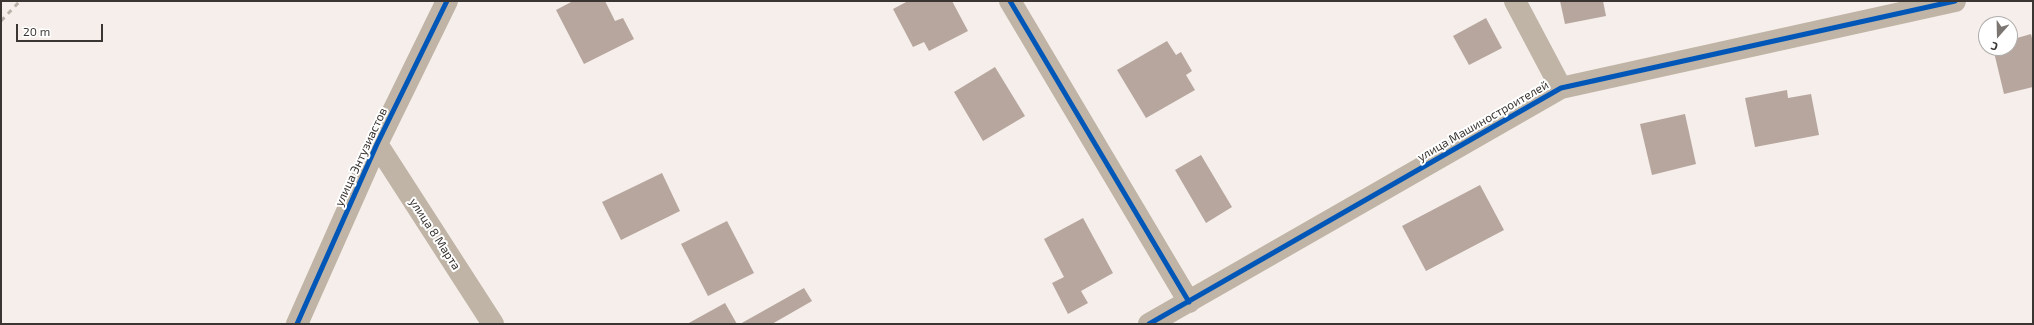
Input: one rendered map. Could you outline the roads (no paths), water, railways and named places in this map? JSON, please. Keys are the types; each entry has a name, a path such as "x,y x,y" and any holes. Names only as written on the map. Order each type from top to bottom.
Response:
{"street":[{"name":"улица Энтузиастов","path":"297,324 377,144 447,1"},
{"path":"1010,1 1189,302"},
{"path":"1515,1 1561,88"},
{"name":"улица Машиностроителей","path":"1149,324 1561,88 1955,1"},
{"name":"улица 8 Марта","path":"377,144 493,324"}],"railway":[{"path":"1,21 20,1"}]}
